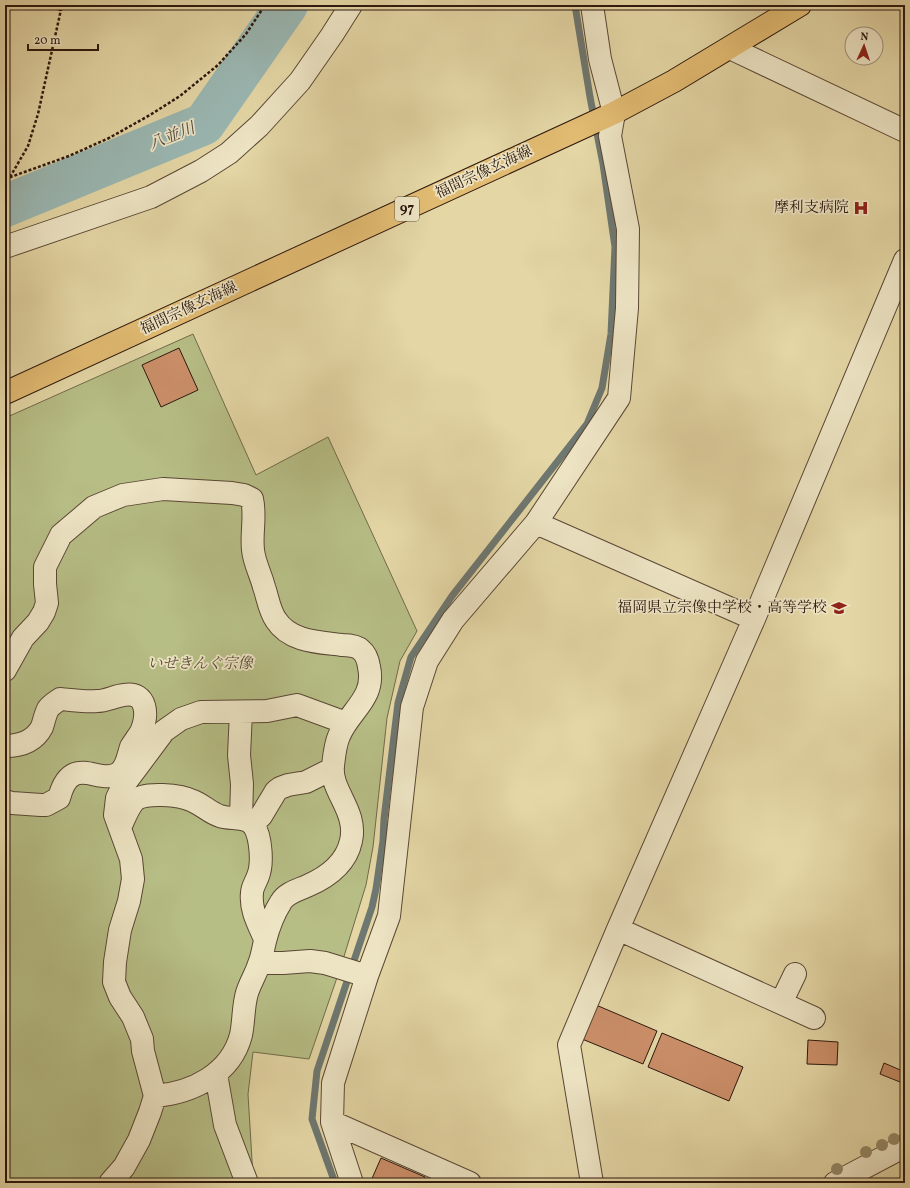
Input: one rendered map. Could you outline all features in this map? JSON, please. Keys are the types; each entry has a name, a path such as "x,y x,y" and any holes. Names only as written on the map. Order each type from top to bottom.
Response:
{"main road":[{"name":"福間宗像玄海線","path":"5,393 614,113 674,81 800,5"}],"street":[{"path":"5,247 151,197 201,171 229,153 259,126 300,81 332,35 350,5"},
{"path":"352,1183 332,1122 332,1083 367,976 389,916 412,707 427,662 454,620 536,523 619,398 627,308 628,229 610,136 614,113 600,59 592,5"},
{"path":"730,48 905,131"},
{"path":"592,1183 569,1045 618,928 754,619 905,260"},
{"path":"5,670 23,638 38,622 44,612 47,603 45,567 61,535 94,507 123,495 163,489 244,495 252,499 254,508 253,550 268,601 276,620 289,632 302,639 360,648 366,656 370,669 370,686 364,699 346,723 339,736 332,768 336,785 352,819 352,840 348,850 337,868 309,885 293,891 282,900 265,939 260,963 246,994 240,1035 236,1050 224,1067 216,1074 191,1088 167,1095 154,1096"},
{"path":"536,523 754,619"},
{"path":"5,746 16,746 24,743 37,734 49,708 60,699 98,701 125,695 133,695 140,698 145,708 144,725 132,746 125,765 120,772 112,776 80,772 74,774 65,781 59,798 46,805 23,804 5,801"},
{"path":"110,1183 124,1167 139,1140 150,1112 154,1096 143,1051 142,1038 133,1017 120,997 114,982 120,930 129,901 133,879 131,859 115,815 117,798 123,786 164,731 181,719 201,712 267,711 297,705 346,723"},
{"path":"241,712 239,755 246,821"},
{"path":"120,828 130,806 136,800 146,795 184,798 194,801 226,819 246,821 261,816 276,791 280,788 306,782 332,768"},
{"path":"246,821 255,827 261,848 259,875 252,892 252,907 265,939"},
{"path":"618,928 814,1018"},
{"path":"260,963 283,964 310,961 325,963 367,976"},
{"path":"782,1003 795,974"},
{"path":"216,1074 225,1124 247,1183"},
{"path":"332,1122 470,1183"},
{"path":"835,1183 905,1146"}],"path":[{"path":"39,5 61,10"},
{"path":"10,177 28,146 38,114 62,5"},
{"path":"5,179 69,156 109,138 180,96 218,65 246,34 265,5"}],"green space":[{"name":"いせきんぐ宗像","path":"193,334 256,475 328,437 417,631 400,661 387,718 373,847 366,885 341,966 309,1059 253,1052 248,1094 254,1183 5,1183 5,418"}],"building":[{"path":"179,348 198,390 161,407 142,365"},
{"path":"596,1005 657,1031 643,1064 582,1039"},
{"path":"662,1033 743,1067 729,1101 648,1067"},
{"path":"808,1040 838,1042 837,1065 807,1064"},
{"path":"884,1063 905,1072 905,1084 880,1074"},
{"path":"381,1158 425,1177 423,1183 370,1183"},
{"path":"432,1180 440,1183 431,1183"}],"waterway":[{"name":"八並川","path":"5,206 204,124 287,5"},
{"path":"335,1183 312,1119 317,1071 372,907 383,841 384,819 398,703 411,657 452,596 587,424 602,388 611,334 615,247 603,164 575,5"}],"railway":[{"path":"897,1183 905,1178"}],"place":[{"name":"摩利支病院","path":"861,208"},
{"name":"福岡県立宗像中学校・高等学校","path":"839,608"}]}
